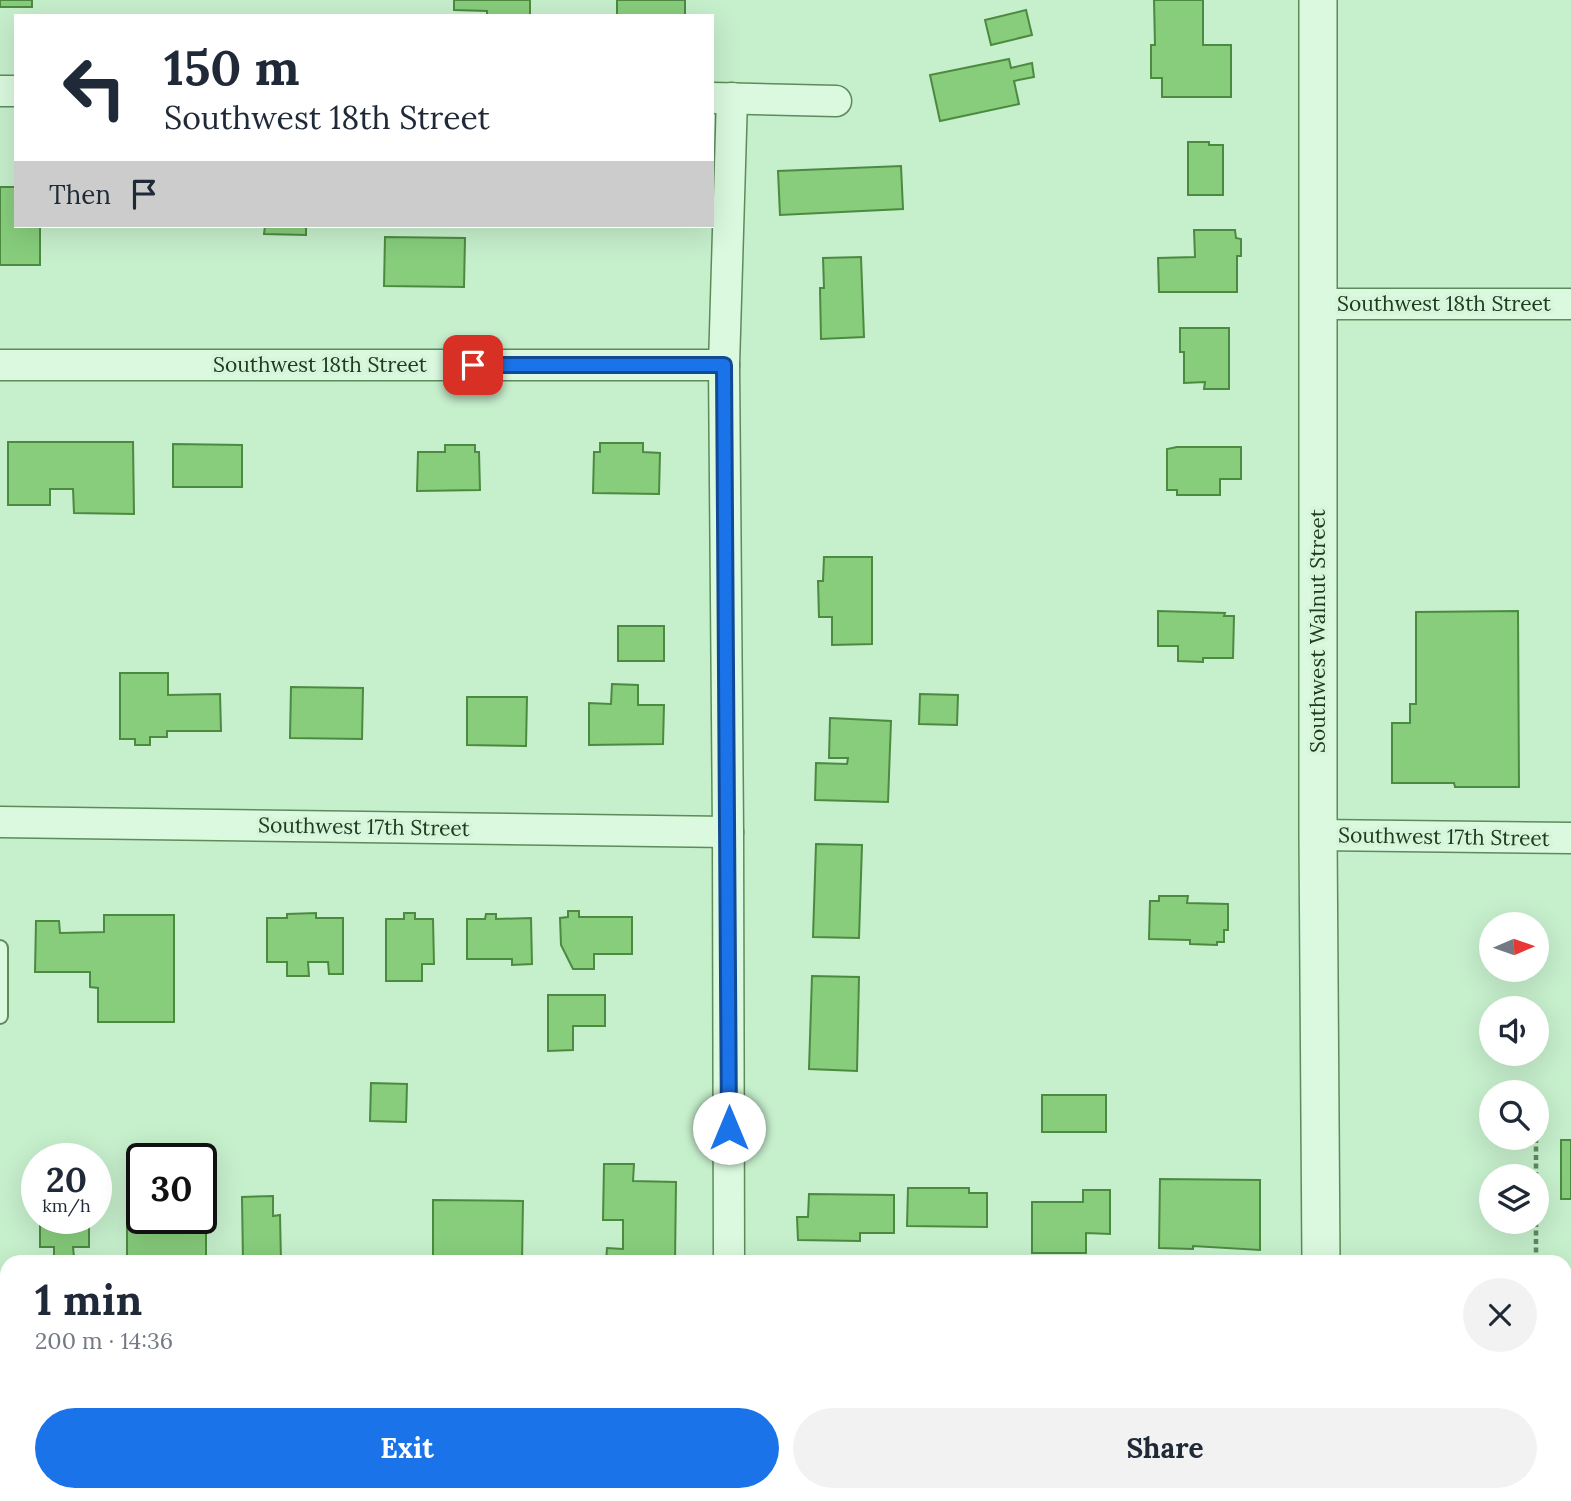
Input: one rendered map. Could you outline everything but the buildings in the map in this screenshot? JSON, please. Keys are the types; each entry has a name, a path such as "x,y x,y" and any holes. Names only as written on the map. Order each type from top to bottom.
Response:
{"street":[{"name":"Southwest Walnut Street","path":"1318,0 1321,1255"},
{"path":"729,1255 722,98 836,100"},
{"name":"Southwest 18th Street","path":"1317,304 1571,304"},
{"name":"Southwest 18th Street","path":"0,365 724,365"},
{"name":"Southwest 17th Street","path":"0,822 728,832"},
{"name":"Southwest 17th Street","path":"1318,835 1571,838"}],"lane":[{"path":"0,948 0,1016"}],"path":[{"path":"1536,1234 1536,1255"}],"route":[{"path":"473,365 724,365 729,1128"}]}
